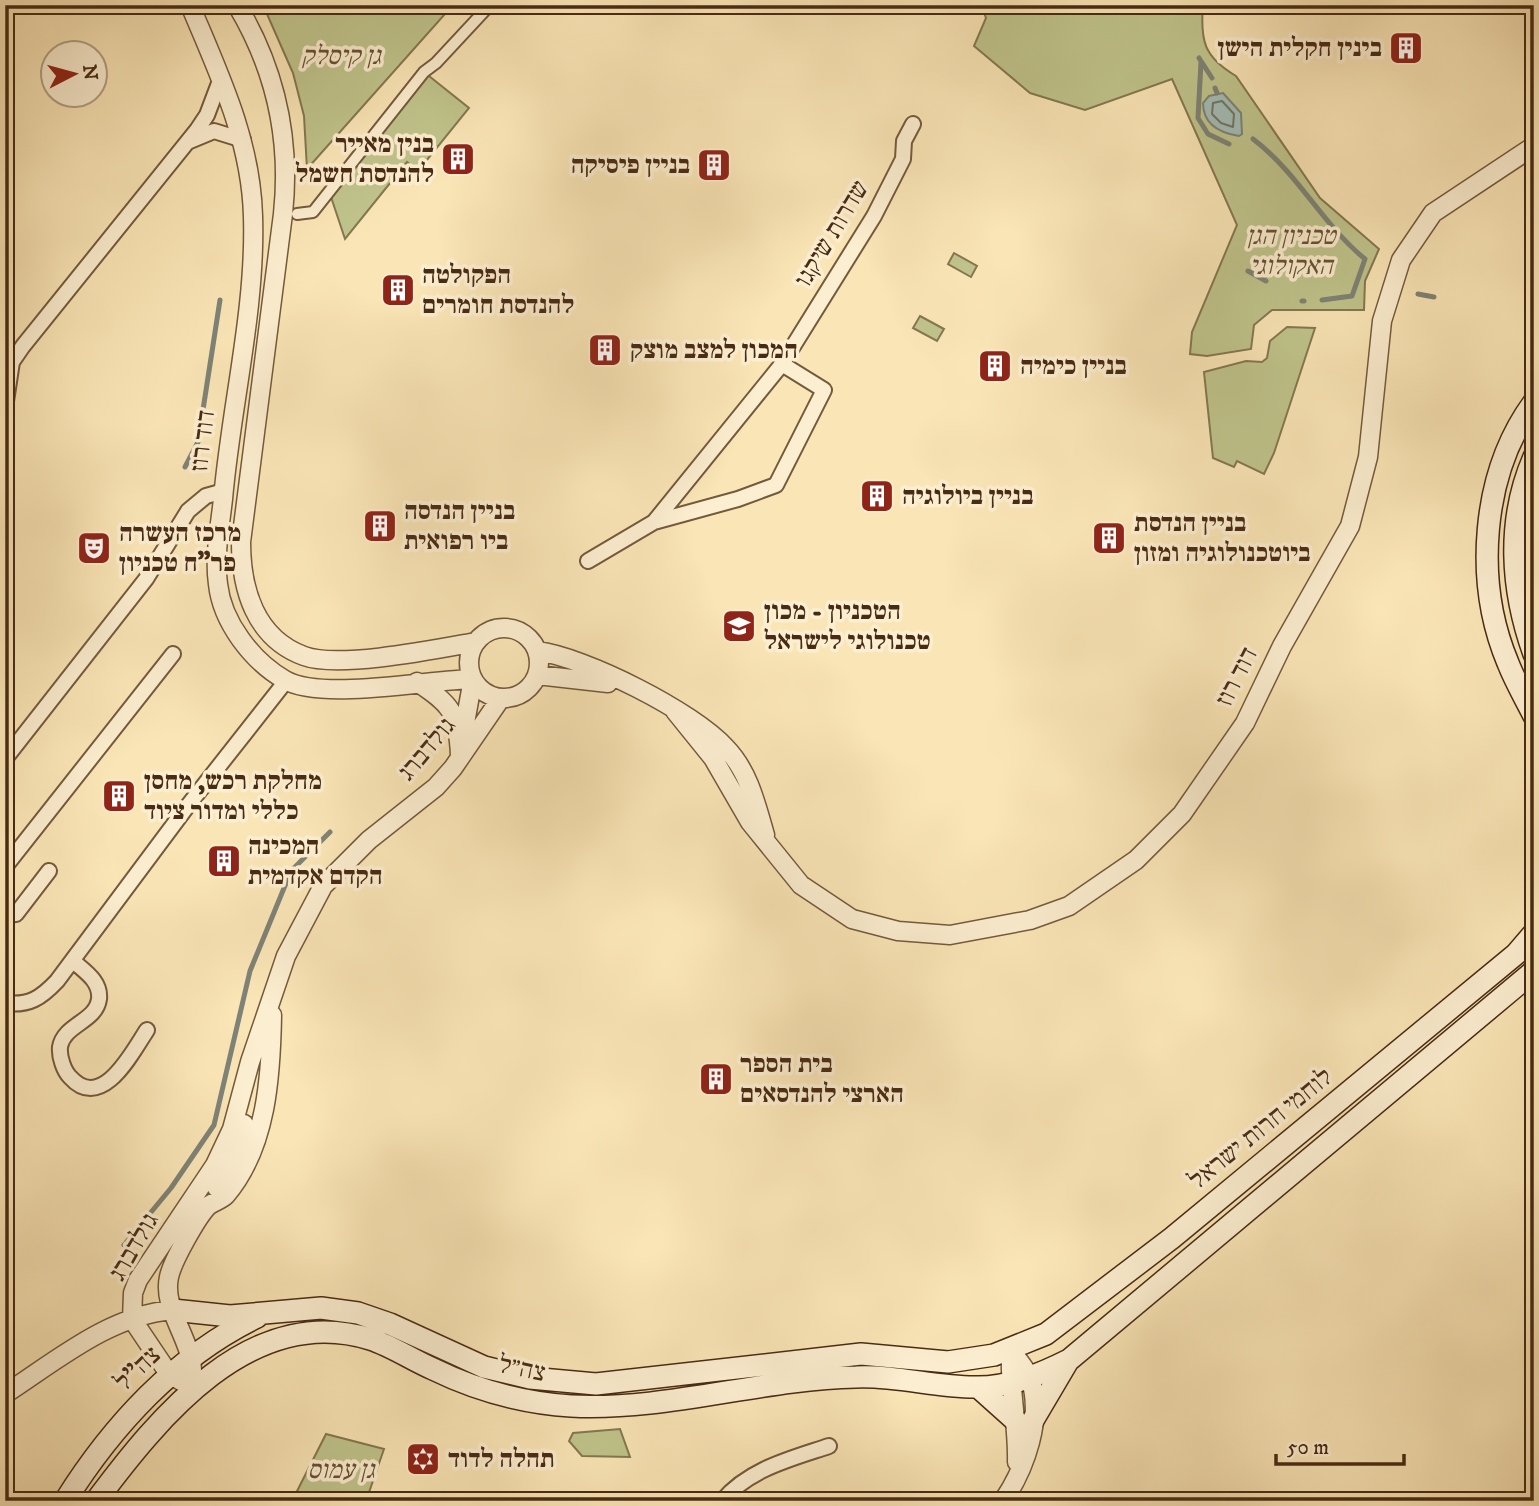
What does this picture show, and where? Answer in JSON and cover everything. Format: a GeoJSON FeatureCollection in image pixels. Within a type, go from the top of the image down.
{"type":"FeatureCollection","features":[{"type":"Feature","properties":{"kind":"main road"},"geometry":{"type":"LineString","coordinates":[[1534,402],[1517,430],[1501,467],[1488,533],[1489,579],[1495,621],[1507,662],[1534,716]]}},
{"type":"Feature","properties":{"kind":"main road"},"geometry":{"type":"LineString","coordinates":[[1534,457],[1517,507],[1514,541],[1518,595],[1534,654]]}},
{"type":"Feature","properties":{"kind":"main road","name":"לוחמי חרות ישראל"},"geometry":{"type":"LineString","coordinates":[[1012,1350],[1046,1334],[1172,1238],[1516,954],[1534,933]]}},
{"type":"Feature","properties":{"kind":"main road","name":"לוחמי חרות ישראל"},"geometry":{"type":"LineString","coordinates":[[1020,1380],[1069,1360],[1534,971]]}},
{"type":"Feature","properties":{"kind":"main road","name":"צה״ל"},"geometry":{"type":"LineString","coordinates":[[279,1311],[321,1308],[358,1313],[390,1324],[484,1367],[530,1378],[596,1384],[861,1354],[948,1362],[972,1360],[1012,1350]]}},
{"type":"Feature","properties":{"kind":"main road"},"geometry":{"type":"LineString","coordinates":[[173,1310],[230,1316],[279,1311]]}},
{"type":"Feature","properties":{"kind":"main road","name":"צה\"ל"},"geometry":{"type":"LineString","coordinates":[[65,1501],[114,1432],[169,1374],[248,1322],[279,1311]]}},
{"type":"Feature","properties":{"kind":"main road","name":"צה״ל"},"geometry":{"type":"LineString","coordinates":[[96,1501],[132,1452],[193,1388],[223,1367],[269,1343],[304,1335],[340,1333],[371,1339],[482,1390],[533,1402],[572,1406],[644,1403],[853,1377],[978,1387],[1020,1380]]}},
{"type":"Feature","properties":{"kind":"main road"},"geometry":{"type":"LineString","coordinates":[[978,1387],[1024,1422],[1069,1360]]}},
{"type":"Feature","properties":{"kind":"street","name":"דוד רוז"},"geometry":{"type":"LineString","coordinates":[[190,5],[243,140],[252,197],[251,270],[223,491],[217,566],[222,603],[233,628],[249,649],[286,681],[303,687],[338,689],[417,681],[473,679]]}},
{"type":"Feature","properties":{"kind":"street","name":"דוד רוז"},"geometry":{"type":"LineString","coordinates":[[237,5],[262,54],[277,96],[284,130],[286,163],[282,228],[241,542],[241,576],[249,604],[265,628],[282,644],[305,657],[327,660],[371,657],[476,642]]}},
{"type":"Feature","properties":{"kind":"street"},"geometry":{"type":"LineString","coordinates":[[297,214],[313,212],[424,72],[436,63],[490,5]]}},
{"type":"Feature","properties":{"kind":"street"},"geometry":{"type":"LineString","coordinates":[[5,408],[12,362],[207,115],[220,78]]}},
{"type":"Feature","properties":{"kind":"street","name":"שדרות שיקגו"},"geometry":{"type":"LineString","coordinates":[[654,522],[782,364],[874,216],[903,159],[904,141],[913,124]]}},
{"type":"Feature","properties":{"kind":"street"},"geometry":{"type":"LineString","coordinates":[[180,148],[200,135],[214,131],[243,140]]}},
{"type":"Feature","properties":{"kind":"street","name":"דוד רוז"},"geometry":{"type":"LineString","coordinates":[[537,651],[556,654],[675,711],[713,758],[750,822],[801,885],[839,912],[880,928],[950,934],[1030,920],[1069,906],[1136,860],[1182,814],[1245,723],[1282,646],[1350,526],[1368,457],[1382,321],[1401,260],[1433,213],[1534,146]]}},
{"type":"Feature","properties":{"kind":"street"},"geometry":{"type":"LineString","coordinates":[[588,561],[654,522],[738,499],[776,485],[824,390],[782,364]]}},
{"type":"Feature","properties":{"kind":"street"},"geometry":{"type":"LineString","coordinates":[[5,759],[146,579],[188,511],[206,496],[223,491]]}},
{"type":"Feature","properties":{"kind":"street"},"geometry":{"type":"LineString","coordinates":[[460,755],[473,679],[469,662],[476,642],[492,630],[512,629],[529,638],[537,651],[537,676],[523,692],[501,698],[491,696],[473,679]]}},
{"type":"Feature","properties":{"kind":"street"},"geometry":{"type":"LineString","coordinates":[[5,867],[173,654]]}},
{"type":"Feature","properties":{"kind":"street","name":"דוד רוז"},"geometry":{"type":"LineString","coordinates":[[537,676],[585,678],[628,687]]}},
{"type":"Feature","properties":{"kind":"street"},"geometry":{"type":"LineString","coordinates":[[5,1003],[27,1004],[44,996],[286,681]]}},
{"type":"Feature","properties":{"kind":"street"},"geometry":{"type":"LineString","coordinates":[[417,681],[451,708],[459,727],[460,755]]}},
{"type":"Feature","properties":{"kind":"street","name":"גולדברג"},"geometry":{"type":"LineString","coordinates":[[193,1388],[169,1374],[132,1319],[133,1293],[138,1280],[215,1165],[232,1129],[250,1062],[272,998],[299,926],[323,886],[369,840],[436,787],[501,698]]}},
{"type":"Feature","properties":{"kind":"street"},"geometry":{"type":"LineString","coordinates":[[5,915],[16,914],[49,871]]}},
{"type":"Feature","properties":{"kind":"street"},"geometry":{"type":"LineString","coordinates":[[72,961],[97,985],[99,999],[95,1011],[64,1034],[60,1050],[66,1073],[75,1083],[88,1088],[100,1086],[115,1078],[147,1030]]}},
{"type":"Feature","properties":{"kind":"street","name":"גולדברג"},"geometry":{"type":"LineString","coordinates":[[193,1388],[192,1358],[173,1310],[168,1280],[172,1268],[207,1207],[225,1196],[251,1152],[271,1072],[272,998]]}},
{"type":"Feature","properties":{"kind":"street"},"geometry":{"type":"LineString","coordinates":[[5,1394],[113,1326],[173,1310]]}},
{"type":"Feature","properties":{"kind":"street"},"geometry":{"type":"LineString","coordinates":[[1003,1501],[1016,1476],[1024,1422],[1020,1380],[1012,1350]]}},
{"type":"Feature","properties":{"kind":"street"},"geometry":{"type":"LineString","coordinates":[[722,1501],[737,1483],[774,1464],[829,1446]]}},
{"type":"Feature","properties":{"kind":"green space","name":"גן קיסלק"},"geometry":{"type":"Polygon","coordinates":[[[263,5],[453,5],[307,169],[304,116],[293,73],[263,5]]]}},
{"type":"Feature","properties":{"kind":"green space","name":"טכניון הגן האקולוגי"},"geometry":{"type":"Polygon","coordinates":[[[981,5],[1203,5],[1202,29],[1206,47],[1211,55],[1236,76],[1320,198],[1379,249],[1365,281],[1364,310],[1272,310],[1254,325],[1251,349],[1207,356],[1190,354],[1192,332],[1237,225],[1172,79],[1085,110],[1030,93],[974,46],[986,18],[981,5]]]}},
{"type":"Feature","properties":{"kind":"green space"},"geometry":{"type":"Polygon","coordinates":[[[424,72],[469,108],[418,171],[407,162],[345,239],[329,191],[424,72]]]}},
{"type":"Feature","properties":{"kind":"green space"},"geometry":{"type":"Polygon","coordinates":[[[954,253],[977,266],[971,277],[948,264],[954,253]]]}},
{"type":"Feature","properties":{"kind":"green space"},"geometry":{"type":"Polygon","coordinates":[[[920,316],[944,329],[937,341],[913,328],[920,316]]]}},
{"type":"Feature","properties":{"kind":"green space"},"geometry":{"type":"Polygon","coordinates":[[[1287,327],[1315,328],[1274,453],[1264,474],[1237,461],[1234,467],[1213,458],[1204,372],[1246,361],[1262,362],[1267,358],[1270,341],[1287,327]]]}},
{"type":"Feature","properties":{"kind":"green space"},"geometry":{"type":"Polygon","coordinates":[[[620,1429],[630,1457],[582,1456],[569,1441],[573,1433],[620,1429]]]}},
{"type":"Feature","properties":{"kind":"green space","name":"גן עמוס"},"geometry":{"type":"Polygon","coordinates":[[[326,1434],[384,1449],[366,1501],[292,1501],[326,1434]]]}},
{"type":"Feature","properties":{"kind":"water"},"geometry":{"type":"Polygon","coordinates":[[[1223,93],[1241,113],[1242,134],[1239,136],[1219,130],[1206,117],[1203,103],[1209,96],[1223,93]]]}},
{"type":"Feature","properties":{"kind":"waterway"},"geometry":{"type":"LineString","coordinates":[[1199,58],[1212,78]]}},
{"type":"Feature","properties":{"kind":"waterway"},"geometry":{"type":"LineString","coordinates":[[1201,62],[1198,118],[1208,134],[1229,144]]}},
{"type":"Feature","properties":{"kind":"waterway"},"geometry":{"type":"LineString","coordinates":[[1215,88],[1217,93]]}},
{"type":"Feature","properties":{"kind":"waterway"},"geometry":{"type":"LineString","coordinates":[[1253,139],[1269,152],[1336,230],[1365,259],[1352,296],[1322,300]]}},
{"type":"Feature","properties":{"kind":"waterway"},"geometry":{"type":"LineString","coordinates":[[1248,271],[1266,281]]}},
{"type":"Feature","properties":{"kind":"waterway"},"geometry":{"type":"LineString","coordinates":[[1418,294],[1434,297]]}},
{"type":"Feature","properties":{"kind":"waterway"},"geometry":{"type":"LineString","coordinates":[[185,467],[198,442],[220,300]]}},
{"type":"Feature","properties":{"kind":"waterway"},"geometry":{"type":"LineString","coordinates":[[124,1245],[171,1188],[214,1125],[250,971],[291,871],[330,832]]}},
{"type":"Feature","properties":{"kind":"place","name":"בינין חקלית הישן"},"geometry":{"type":"Point","coordinates":[1406,48]}},
{"type":"Feature","properties":{"kind":"place","name":"בנין מאייר להנדסת חשמל"},"geometry":{"type":"Point","coordinates":[458,159]}},
{"type":"Feature","properties":{"kind":"place","name":"בניין פיסיקה"},"geometry":{"type":"Point","coordinates":[714,165]}},
{"type":"Feature","properties":{"kind":"place","name":"הפקולטה להנדסת חומרים"},"geometry":{"type":"Point","coordinates":[398,290]}},
{"type":"Feature","properties":{"kind":"place","name":"המכון למצב מוצק"},"geometry":{"type":"Point","coordinates":[605,350]}},
{"type":"Feature","properties":{"kind":"place","name":"בניין כימיה"},"geometry":{"type":"Point","coordinates":[995,366]}},
{"type":"Feature","properties":{"kind":"place","name":"בניין ביולוגיה"},"geometry":{"type":"Point","coordinates":[877,496]}},
{"type":"Feature","properties":{"kind":"place","name":"בניין הנדסה ביו רפואית"},"geometry":{"type":"Point","coordinates":[380,526]}},
{"type":"Feature","properties":{"kind":"place","name":"בניין הנדסת ביוטכנולוגיה ומזון"},"geometry":{"type":"Point","coordinates":[1109,538]}},
{"type":"Feature","properties":{"kind":"place","name":"מרכז העשרה פר\"ח טכניון"},"geometry":{"type":"Point","coordinates":[94,548]}},
{"type":"Feature","properties":{"kind":"place","name":"הטכניון - מכון טכנולוגי לישראל"},"geometry":{"type":"Point","coordinates":[739,626]}},
{"type":"Feature","properties":{"kind":"place","name":"מחלקת רכש, מחסן כללי ומדור ציוד"},"geometry":{"type":"Point","coordinates":[119,796]}},
{"type":"Feature","properties":{"kind":"place","name":"המכינה הקדם אקדמית"},"geometry":{"type":"Point","coordinates":[224,861]}},
{"type":"Feature","properties":{"kind":"place","name":"בית הספר הארצי להנדסאים"},"geometry":{"type":"Point","coordinates":[716,1079]}},
{"type":"Feature","properties":{"kind":"place","name":"תהלה לדוד"},"geometry":{"type":"Point","coordinates":[423,1459]}}]}
